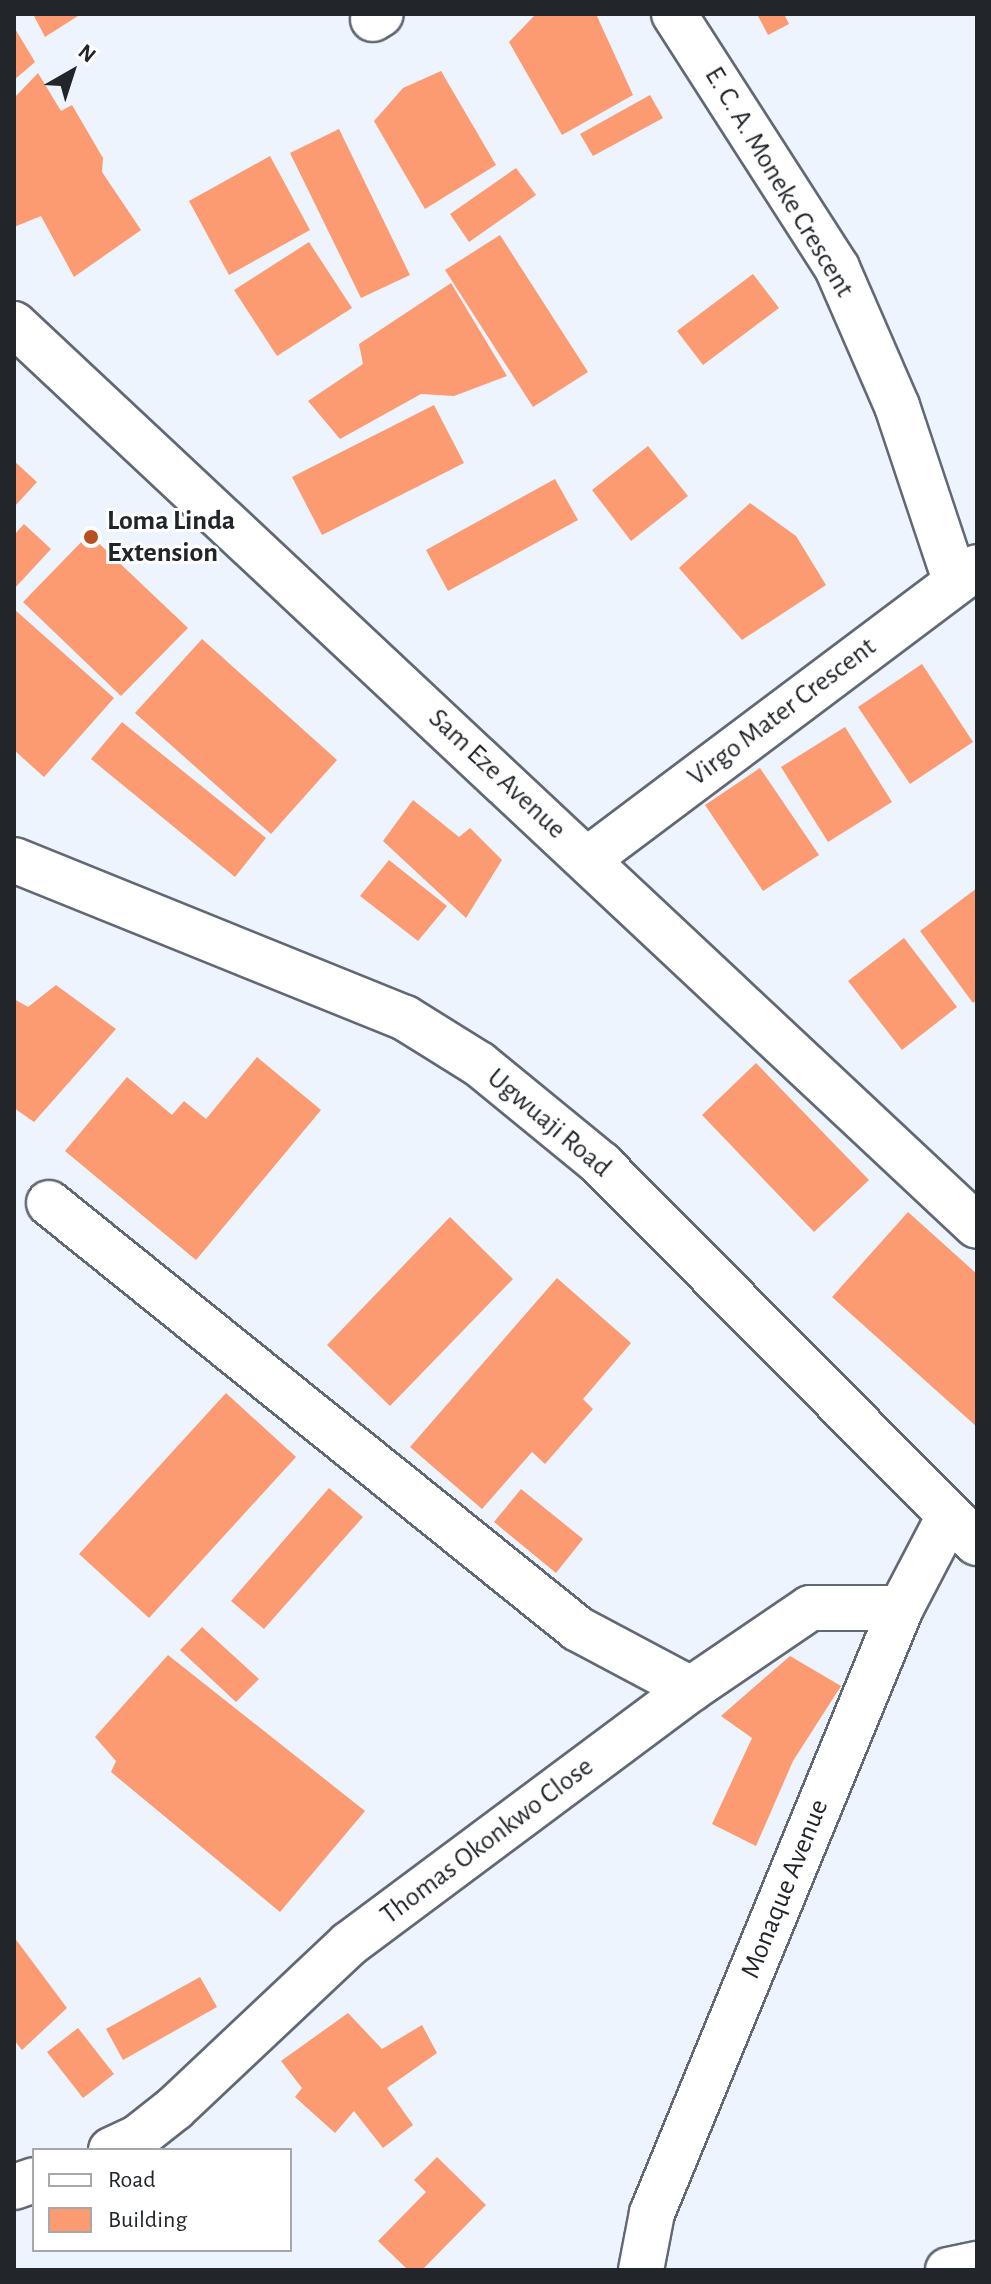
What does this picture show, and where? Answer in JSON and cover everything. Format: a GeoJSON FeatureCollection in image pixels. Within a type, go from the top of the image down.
{"type":"FeatureCollection","features":[{"type":"Feature","properties":{"kind":"street","name":"E. C. A. Moneke Crescent"},"geometry":{"type":"LineString","coordinates":[[674,14],[837,268],[966,574]]}},
{"type":"Feature","properties":{"kind":"street","name":"Sam Eze Avenue"},"geometry":{"type":"LineString","coordinates":[[14,324],[977,1226]]}},
{"type":"Feature","properties":{"kind":"street","name":"Virgo Mater Crescent"},"geometry":{"type":"LineString","coordinates":[[588,859],[966,574]]}},
{"type":"Feature","properties":{"kind":"street","name":"Ugwuaji Road"},"geometry":{"type":"LineString","coordinates":[[14,860],[405,1018],[479,1064],[601,1164],[963,1529]]}},
{"type":"Feature","properties":{"kind":"street"},"geometry":{"type":"LineString","coordinates":[[49,1203],[578,1629],[691,1689]]}},
{"type":"Feature","properties":{"kind":"street","name":"Monaque Avenue"},"geometry":{"type":"LineString","coordinates":[[641,2270],[652,2213],[901,1608],[963,1529]]}},
{"type":"Feature","properties":{"kind":"street","name":"Thomas Okonkwo Close"},"geometry":{"type":"LineString","coordinates":[[115,2148],[137,2138],[175,2108],[349,1944],[691,1689],[810,1608],[901,1608]]}},
{"type":"Feature","properties":{"kind":"street"},"geometry":{"type":"LineString","coordinates":[[948,2270],[977,2264]]}},
{"type":"Feature","properties":{"kind":"building"},"geometry":{"type":"Polygon","coordinates":[[[33,14],[81,14],[45,37],[33,14]]]}},
{"type":"Feature","properties":{"kind":"building"},"geometry":{"type":"Polygon","coordinates":[[[536,14],[596,14],[633,95],[562,135],[509,42],[536,14]]]}},
{"type":"Feature","properties":{"kind":"building"},"geometry":{"type":"Polygon","coordinates":[[[757,14],[784,14],[789,24],[768,35],[757,14]]]}},
{"type":"Feature","properties":{"kind":"building"},"geometry":{"type":"Polygon","coordinates":[[[14,27],[35,62],[14,80],[14,27]]]}},
{"type":"Feature","properties":{"kind":"building"},"geometry":{"type":"Polygon","coordinates":[[[441,71],[496,165],[425,209],[374,121],[403,88],[441,71]]]}},
{"type":"Feature","properties":{"kind":"building"},"geometry":{"type":"Polygon","coordinates":[[[38,73],[61,111],[72,105],[103,158],[102,172],[141,230],[74,277],[41,216],[14,227],[14,98],[38,73]]]}},
{"type":"Feature","properties":{"kind":"building"},"geometry":{"type":"Polygon","coordinates":[[[650,95],[663,118],[593,156],[580,134],[650,95]]]}},
{"type":"Feature","properties":{"kind":"building"},"geometry":{"type":"Polygon","coordinates":[[[339,129],[410,275],[361,298],[290,153],[339,129]]]}},
{"type":"Feature","properties":{"kind":"building"},"geometry":{"type":"Polygon","coordinates":[[[270,156],[310,230],[229,275],[189,201],[270,156]]]}},
{"type":"Feature","properties":{"kind":"building"},"geometry":{"type":"Polygon","coordinates":[[[516,168],[536,195],[469,242],[450,214],[516,168]]]}},
{"type":"Feature","properties":{"kind":"building"},"geometry":{"type":"Polygon","coordinates":[[[500,235],[588,372],[533,407],[445,270],[500,235]]]}},
{"type":"Feature","properties":{"kind":"building"},"geometry":{"type":"Polygon","coordinates":[[[309,242],[352,308],[277,356],[234,290],[309,242]]]}},
{"type":"Feature","properties":{"kind":"building"},"geometry":{"type":"Polygon","coordinates":[[[753,274],[779,308],[703,365],[677,331],[753,274]]]}},
{"type":"Feature","properties":{"kind":"building"},"geometry":{"type":"Polygon","coordinates":[[[451,283],[507,376],[454,396],[421,394],[340,439],[308,401],[363,364],[359,344],[451,283]]]}},
{"type":"Feature","properties":{"kind":"building"},"geometry":{"type":"Polygon","coordinates":[[[434,405],[464,463],[322,535],[292,477],[434,405]]]}},
{"type":"Feature","properties":{"kind":"building"},"geometry":{"type":"Polygon","coordinates":[[[648,446],[688,496],[631,541],[592,490],[648,446]]]}},
{"type":"Feature","properties":{"kind":"building"},"geometry":{"type":"Polygon","coordinates":[[[14,461],[37,482],[14,507],[14,461]]]}},
{"type":"Feature","properties":{"kind":"building"},"geometry":{"type":"Polygon","coordinates":[[[555,479],[578,520],[448,591],[426,550],[555,479]]]}},
{"type":"Feature","properties":{"kind":"building"},"geometry":{"type":"Polygon","coordinates":[[[750,503],[796,536],[826,585],[742,640],[679,568],[750,503]]]}},
{"type":"Feature","properties":{"kind":"building"},"geometry":{"type":"Polygon","coordinates":[[[24,524],[51,549],[14,589],[14,535],[24,524]]]}},
{"type":"Feature","properties":{"kind":"building"},"geometry":{"type":"Polygon","coordinates":[[[89,534],[188,628],[121,696],[23,602],[89,534]]]}},
{"type":"Feature","properties":{"kind":"building"},"geometry":{"type":"Polygon","coordinates":[[[14,609],[114,698],[44,777],[14,750],[14,609]]]}},
{"type":"Feature","properties":{"kind":"building"},"geometry":{"type":"Polygon","coordinates":[[[202,639],[337,760],[271,834],[135,713],[202,639]]]}},
{"type":"Feature","properties":{"kind":"building"},"geometry":{"type":"Polygon","coordinates":[[[922,664],[973,742],[910,784],[858,707],[922,664]]]}},
{"type":"Feature","properties":{"kind":"building"},"geometry":{"type":"Polygon","coordinates":[[[122,722],[266,838],[235,877],[91,759],[122,722]]]}},
{"type":"Feature","properties":{"kind":"building"},"geometry":{"type":"Polygon","coordinates":[[[845,727],[892,802],[828,842],[781,767],[845,727]]]}},
{"type":"Feature","properties":{"kind":"building"},"geometry":{"type":"Polygon","coordinates":[[[760,768],[819,855],[763,891],[705,805],[760,768]]]}},
{"type":"Feature","properties":{"kind":"building"},"geometry":{"type":"Polygon","coordinates":[[[413,800],[459,837],[470,828],[502,860],[466,918],[383,841],[413,800]]]}},
{"type":"Feature","properties":{"kind":"building"},"geometry":{"type":"Polygon","coordinates":[[[389,860],[447,906],[418,941],[360,896],[389,860]]]}},
{"type":"Feature","properties":{"kind":"building"},"geometry":{"type":"Polygon","coordinates":[[[977,888],[977,1000],[973,1003],[920,931],[977,888]]]}},
{"type":"Feature","properties":{"kind":"building"},"geometry":{"type":"Polygon","coordinates":[[[904,938],[957,1007],[902,1050],[848,981],[904,938]]]}},
{"type":"Feature","properties":{"kind":"building"},"geometry":{"type":"Polygon","coordinates":[[[56,985],[116,1029],[34,1122],[14,1108],[14,999],[28,1007],[56,985]]]}},
{"type":"Feature","properties":{"kind":"building"},"geometry":{"type":"Polygon","coordinates":[[[257,1057],[321,1110],[196,1260],[65,1151],[127,1077],[172,1115],[184,1101],[206,1119],[257,1057]]]}},
{"type":"Feature","properties":{"kind":"building"},"geometry":{"type":"Polygon","coordinates":[[[756,1063],[869,1180],[814,1232],[702,1115],[756,1063]]]}},
{"type":"Feature","properties":{"kind":"building"},"geometry":{"type":"Polygon","coordinates":[[[908,1212],[977,1274],[977,1427],[832,1297],[908,1212]]]}},
{"type":"Feature","properties":{"kind":"building"},"geometry":{"type":"Polygon","coordinates":[[[450,1217],[513,1279],[390,1406],[327,1345],[450,1217]]]}},
{"type":"Feature","properties":{"kind":"building"},"geometry":{"type":"Polygon","coordinates":[[[557,1278],[631,1343],[583,1399],[593,1409],[545,1464],[532,1452],[482,1509],[410,1447],[557,1278]]]}},
{"type":"Feature","properties":{"kind":"building"},"geometry":{"type":"Polygon","coordinates":[[[226,1393],[296,1457],[149,1618],[79,1554],[226,1393]]]}},
{"type":"Feature","properties":{"kind":"building"},"geometry":{"type":"Polygon","coordinates":[[[329,1488],[363,1517],[264,1629],[231,1601],[329,1488]]]}},
{"type":"Feature","properties":{"kind":"building"},"geometry":{"type":"Polygon","coordinates":[[[521,1489],[583,1539],[556,1573],[494,1522],[521,1489]]]}},
{"type":"Feature","properties":{"kind":"building"},"geometry":{"type":"Polygon","coordinates":[[[202,1627],[259,1679],[236,1702],[180,1650],[202,1627]]]}},
{"type":"Feature","properties":{"kind":"building"},"geometry":{"type":"Polygon","coordinates":[[[168,1655],[365,1811],[280,1912],[111,1772],[116,1761],[95,1737],[168,1655]]]}},
{"type":"Feature","properties":{"kind":"building"},"geometry":{"type":"Polygon","coordinates":[[[790,1656],[841,1686],[793,1761],[756,1846],[712,1824],[752,1738],[721,1716],[790,1656]]]}},
{"type":"Feature","properties":{"kind":"building"},"geometry":{"type":"Polygon","coordinates":[[[14,1937],[67,2008],[22,2050],[14,2040],[14,1937]]]}},
{"type":"Feature","properties":{"kind":"building"},"geometry":{"type":"Polygon","coordinates":[[[200,1977],[217,2007],[123,2060],[106,2029],[200,1977]]]}},
{"type":"Feature","properties":{"kind":"building"},"geometry":{"type":"Polygon","coordinates":[[[348,2013],[382,2049],[422,2025],[437,2053],[387,2088],[413,2125],[383,2148],[354,2111],[335,2133],[295,2097],[302,2088],[281,2061],[348,2013]]]}},
{"type":"Feature","properties":{"kind":"building"},"geometry":{"type":"Polygon","coordinates":[[[78,2028],[114,2074],[83,2098],[47,2052],[78,2028]]]}},
{"type":"Feature","properties":{"kind":"building"},"geometry":{"type":"Polygon","coordinates":[[[437,2157],[486,2205],[422,2270],[408,2270],[378,2241],[426,2192],[414,2180],[437,2157]]]}},
{"type":"Feature","properties":{"kind":"place","name":"Loma Linda Extension"},"geometry":{"type":"Point","coordinates":[91,537]}}]}
